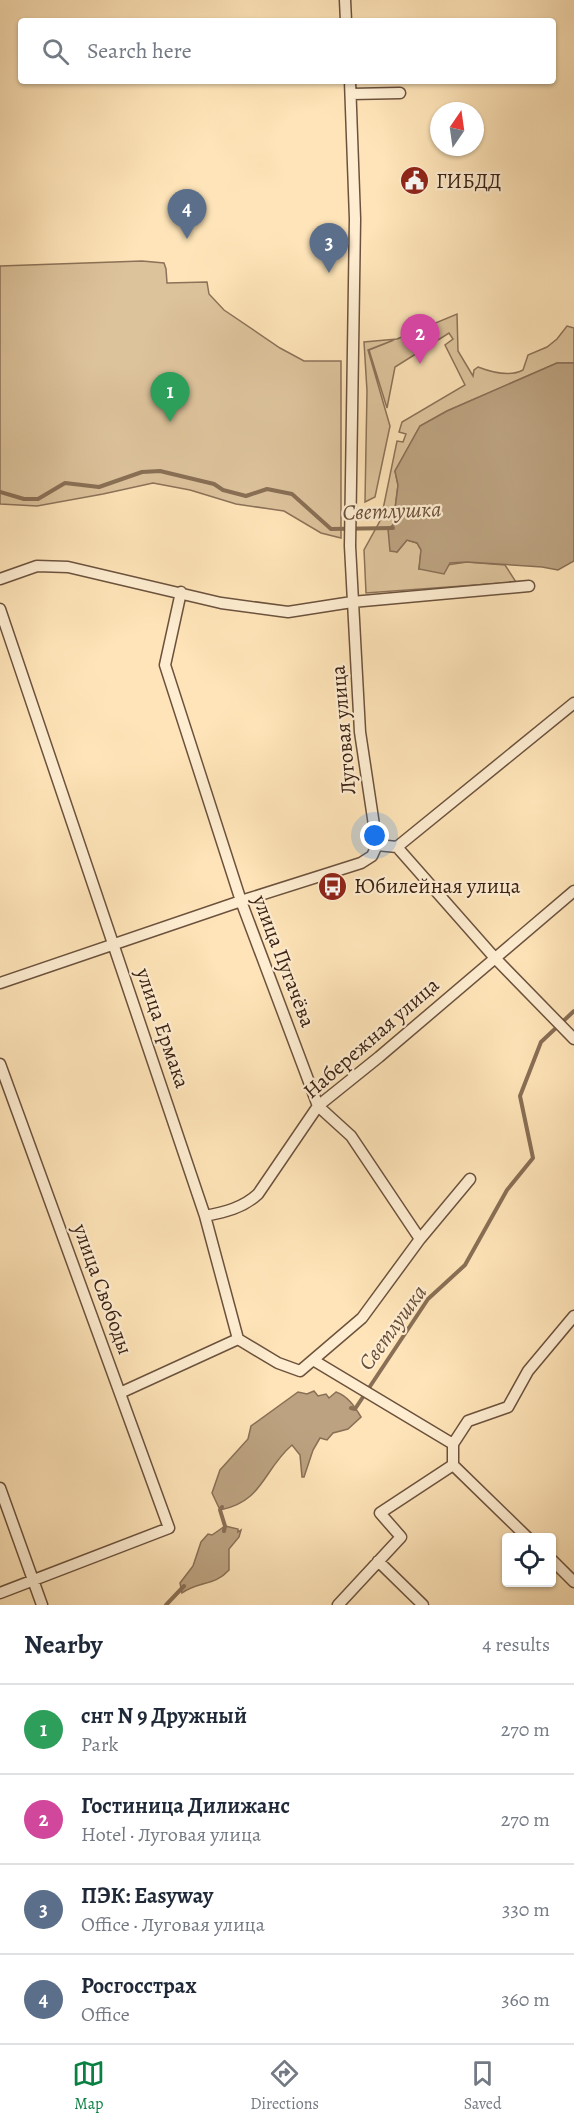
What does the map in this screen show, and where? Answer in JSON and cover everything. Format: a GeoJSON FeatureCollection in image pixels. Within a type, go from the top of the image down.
{"type":"FeatureCollection","features":[{"type":"Feature","properties":{"kind":"street"},"geometry":{"type":"LineString","coordinates":[[345,0],[346,18]]}},
{"type":"Feature","properties":{"kind":"street"},"geometry":{"type":"LineString","coordinates":[[350,84],[351,94],[400,93]]}},
{"type":"Feature","properties":{"kind":"street","name":"Луговая улица"},"geometry":{"type":"LineString","coordinates":[[351,94],[355,219],[350,546],[360,732],[377,845]]}},
{"type":"Feature","properties":{"kind":"street"},"geometry":{"type":"LineString","coordinates":[[0,579],[37,566],[68,567],[221,603],[288,612],[352,602],[529,586]]}},
{"type":"Feature","properties":{"kind":"street","name":"улица Пугачёва"},"geometry":{"type":"LineString","coordinates":[[181,592],[165,665],[241,902],[318,1106],[351,1136],[420,1239]]}},
{"type":"Feature","properties":{"kind":"street","name":"улица Ермака"},"geometry":{"type":"LineString","coordinates":[[0,609],[205,1216],[238,1340]]}},
{"type":"Feature","properties":{"kind":"street"},"geometry":{"type":"LineString","coordinates":[[397,848],[574,703]]}},
{"type":"Feature","properties":{"kind":"street"},"geometry":{"type":"LineString","coordinates":[[0,983],[361,863],[372,856],[377,845],[397,848],[495,957],[574,1039]]}},
{"type":"Feature","properties":{"kind":"street","name":"Набережная улица"},"geometry":{"type":"LineString","coordinates":[[205,1216],[230,1211],[249,1203],[258,1194],[318,1106],[574,891]]}},
{"type":"Feature","properties":{"kind":"street","name":"улица Свободы"},"geometry":{"type":"LineString","coordinates":[[0,1064],[168,1528],[32,1582]]}},
{"type":"Feature","properties":{"kind":"street"},"geometry":{"type":"LineString","coordinates":[[120,1393],[238,1340],[278,1363],[300,1371],[362,1318],[420,1239],[470,1179]]}},
{"type":"Feature","properties":{"kind":"street"},"geometry":{"type":"LineString","coordinates":[[523,1533],[453,1465],[453,1444],[468,1421],[508,1407],[528,1371],[574,1316]]}},
{"type":"Feature","properties":{"kind":"street"},"geometry":{"type":"LineString","coordinates":[[313,1360],[453,1444]]}},
{"type":"Feature","properties":{"kind":"street"},"geometry":{"type":"LineString","coordinates":[[338,1605],[401,1537],[380,1513],[453,1465]]}},
{"type":"Feature","properties":{"kind":"street"},"geometry":{"type":"LineString","coordinates":[[0,1488],[42,1605]]}},
{"type":"Feature","properties":{"kind":"street"},"geometry":{"type":"LineString","coordinates":[[378,1561],[423,1605]]}},
{"type":"Feature","properties":{"kind":"street"},"geometry":{"type":"LineString","coordinates":[[556,1564],[574,1582]]}},
{"type":"Feature","properties":{"kind":"street"},"geometry":{"type":"LineString","coordinates":[[0,1593],[32,1582]]}},
{"type":"Feature","properties":{"kind":"shaded area"},"geometry":{"type":"Polygon","coordinates":[[[142,261],[164,263],[167,283],[207,282],[209,294],[224,310],[280,348],[304,361],[341,361],[341,538],[321,533],[284,511],[236,504],[190,490],[153,483],[37,506],[0,504],[0,266],[142,261]]]}},
{"type":"Feature","properties":{"kind":"shaded area"},"geometry":{"type":"Polygon","coordinates":[[[457,314],[458,351],[473,376],[474,370],[478,367],[506,373],[523,370],[528,355],[547,347],[567,326],[574,328],[574,363],[557,363],[447,411],[420,426],[395,471],[398,485],[393,525],[388,529],[397,552],[407,540],[417,543],[421,550],[419,569],[467,562],[505,565],[516,582],[366,593],[364,550],[381,519],[397,441],[403,442],[406,434],[399,432],[402,422],[465,385],[445,345],[453,339],[449,333],[395,367],[387,408],[369,350],[394,340],[368,350],[390,426],[375,497],[365,502],[367,391],[364,342],[397,339],[457,314]]]}},
{"type":"Feature","properties":{"kind":"shaded area"},"geometry":{"type":"Polygon","coordinates":[[[557,363],[574,363],[574,561],[558,570],[467,562],[450,563],[444,574],[419,569],[421,550],[417,543],[407,540],[397,552],[390,551],[388,529],[393,525],[398,485],[395,471],[420,426],[447,411],[557,363]]]}},
{"type":"Feature","properties":{"kind":"shaded area"},"geometry":{"type":"Polygon","coordinates":[[[314,1391],[318,1396],[326,1394],[329,1398],[336,1392],[344,1396],[361,1417],[348,1429],[333,1433],[327,1440],[320,1438],[313,1450],[304,1477],[302,1477],[300,1455],[292,1445],[254,1493],[234,1506],[220,1510],[212,1493],[220,1470],[248,1439],[251,1426],[298,1392],[307,1394],[314,1391]]]}},
{"type":"Feature","properties":{"kind":"shaded area"},"geometry":{"type":"Polygon","coordinates":[[[225,1526],[238,1529],[238,1532],[241,1530],[239,1537],[229,1549],[229,1570],[218,1579],[182,1593],[180,1583],[193,1566],[201,1542],[208,1534],[212,1535],[225,1526]]]}},
{"type":"Feature","properties":{"kind":"waterway","name":"Светлушка"},"geometry":{"type":"LineString","coordinates":[[0,492],[24,499],[38,499],[65,483],[99,487],[142,472],[160,471],[214,484],[223,490],[246,496],[267,489],[292,494],[331,529],[393,528]]}},
{"type":"Feature","properties":{"kind":"waterway","name":"Светлушка"},"geometry":{"type":"LineString","coordinates":[[351,1408],[355,1409],[428,1299],[465,1265],[507,1190],[533,1158],[520,1096],[541,1042],[574,1011]]}},
{"type":"Feature","properties":{"kind":"waterway","name":"Светлушка"},"geometry":{"type":"LineString","coordinates":[[222,1507],[220,1510],[225,1526],[224,1531]]}},
{"type":"Feature","properties":{"kind":"waterway","name":"Светлушка"},"geometry":{"type":"LineString","coordinates":[[166,1605],[184,1586]]}},
{"type":"Feature","properties":{"kind":"place","name":"ГИБДД"},"geometry":{"type":"Point","coordinates":[415,181]}},
{"type":"Feature","properties":{"kind":"place","name":"Росгосстрах"},"geometry":{"type":"Point","coordinates":[187,239]}},
{"type":"Feature","properties":{"kind":"place","name":"ПЭК: Easyway"},"geometry":{"type":"Point","coordinates":[329,273]}},
{"type":"Feature","properties":{"kind":"place","name":"Гостиница Дилижанс"},"geometry":{"type":"Point","coordinates":[420,364]}},
{"type":"Feature","properties":{"kind":"place","name":"снт N 9 Дружный"},"geometry":{"type":"Point","coordinates":[170,422]}},
{"type":"Feature","properties":{"kind":"place","name":"Юбилейная улица"},"geometry":{"type":"Point","coordinates":[333,886]}}]}
